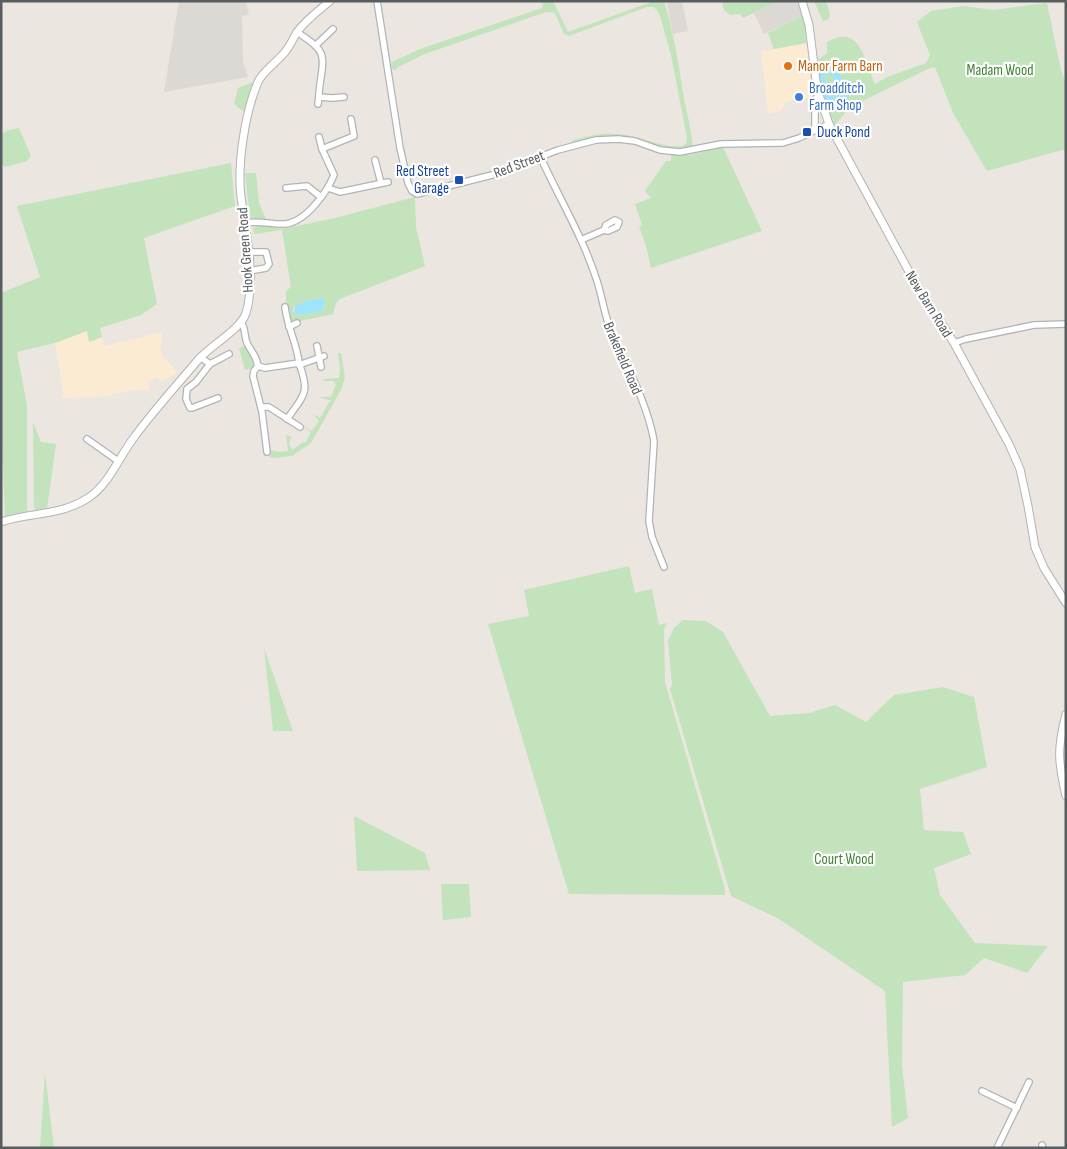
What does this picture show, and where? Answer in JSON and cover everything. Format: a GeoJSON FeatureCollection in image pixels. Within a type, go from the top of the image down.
{"type":"FeatureCollection","features":[{"type":"Feature","properties":{"kind":"street","name":"Hook Green Road"},"geometry":{"type":"LineString","coordinates":[[241,322],[247,309],[249,270],[246,223],[241,189],[242,155],[248,112],[258,80],[286,51],[297,32],[309,18],[330,1]]}},
{"type":"Feature","properties":{"kind":"street","name":"Red Street"},"geometry":{"type":"LineString","coordinates":[[377,1],[400,148],[408,183],[413,192],[417,194],[478,179],[513,168],[561,148],[596,140],[618,139],[635,141],[660,150],[680,152],[721,144],[783,143],[829,124]]}},
{"type":"Feature","properties":{"kind":"street","name":"New Barn Road"},"geometry":{"type":"LineString","coordinates":[[802,1],[809,25],[818,96],[829,124],[910,274],[954,343],[1010,444],[1020,469],[1035,547],[1044,568],[1066,603]]}},
{"type":"Feature","properties":{"kind":"street"},"geometry":{"type":"LineString","coordinates":[[316,45],[333,29]]}},
{"type":"Feature","properties":{"kind":"street"},"geometry":{"type":"LineString","coordinates":[[297,32],[316,45],[321,54],[323,63],[318,104]]}},
{"type":"Feature","properties":{"kind":"street"},"geometry":{"type":"LineString","coordinates":[[319,97],[339,95]]}},
{"type":"Feature","properties":{"kind":"street"},"geometry":{"type":"LineString","coordinates":[[815,130],[815,99],[818,96]]}},
{"type":"Feature","properties":{"kind":"street"},"geometry":{"type":"LineString","coordinates":[[322,149],[354,136],[351,119]]}},
{"type":"Feature","properties":{"kind":"street"},"geometry":{"type":"LineString","coordinates":[[246,223],[257,221],[286,224],[300,219],[321,197],[334,175],[319,138]]}},
{"type":"Feature","properties":{"kind":"street","name":"Brakefield Road"},"geometry":{"type":"LineString","coordinates":[[540,156],[581,240],[598,281],[610,328],[635,384],[652,432],[654,442],[649,521],[652,537],[664,567]]}},
{"type":"Feature","properties":{"kind":"street"},"geometry":{"type":"LineString","coordinates":[[328,188],[342,192],[384,182],[375,160]]}},
{"type":"Feature","properties":{"kind":"street"},"geometry":{"type":"LineString","coordinates":[[286,188],[307,186],[321,197]]}},
{"type":"Feature","properties":{"kind":"street"},"geometry":{"type":"LineString","coordinates":[[581,240],[604,230]]}},
{"type":"Feature","properties":{"kind":"street"},"geometry":{"type":"LineString","coordinates":[[248,252],[266,252],[268,263],[267,267],[249,270]]}},
{"type":"Feature","properties":{"kind":"street"},"geometry":{"type":"LineString","coordinates":[[285,307],[286,321],[296,342],[299,364],[305,381],[305,392],[287,418]]}},
{"type":"Feature","properties":{"kind":"street"},"geometry":{"type":"LineString","coordinates":[[1,522],[58,511],[82,502],[93,495],[143,425],[200,357],[241,322],[244,326],[247,342],[255,354],[258,366]]}},
{"type":"Feature","properties":{"kind":"street"},"geometry":{"type":"LineString","coordinates":[[289,327],[297,323]]}},
{"type":"Feature","properties":{"kind":"street"},"geometry":{"type":"LineString","coordinates":[[954,343],[1034,325],[1066,324]]}},
{"type":"Feature","properties":{"kind":"street"},"geometry":{"type":"LineString","coordinates":[[316,346],[321,357],[321,367]]}},
{"type":"Feature","properties":{"kind":"street"},"geometry":{"type":"LineString","coordinates":[[218,398],[192,408],[186,402],[187,390],[210,364],[229,354]]}},
{"type":"Feature","properties":{"kind":"street"},"geometry":{"type":"LineString","coordinates":[[200,357],[210,364]]}},
{"type":"Feature","properties":{"kind":"street"},"geometry":{"type":"LineString","coordinates":[[258,366],[265,368],[299,364],[321,357]]}},
{"type":"Feature","properties":{"kind":"street"},"geometry":{"type":"LineString","coordinates":[[258,366],[253,376],[267,452]]}},
{"type":"Feature","properties":{"kind":"street"},"geometry":{"type":"LineString","coordinates":[[260,407],[269,407],[300,427]]}},
{"type":"Feature","properties":{"kind":"street"},"geometry":{"type":"LineString","coordinates":[[87,439],[118,461]]}},
{"type":"Feature","properties":{"kind":"street"},"geometry":{"type":"LineString","coordinates":[[1066,714],[1058,753],[1066,796]]}},
{"type":"Feature","properties":{"kind":"street"},"geometry":{"type":"LineString","coordinates":[[997,1148],[1029,1082]]}},
{"type":"Feature","properties":{"kind":"street"},"geometry":{"type":"LineString","coordinates":[[982,1091],[1017,1108]]}},
{"type":"Feature","properties":{"kind":"shaded area"},"geometry":{"type":"Polygon","coordinates":[[[179,1],[250,1],[246,3],[249,14],[242,16],[243,62],[248,77],[164,92],[179,1]]]}},
{"type":"Feature","properties":{"kind":"shaded area"},"geometry":{"type":"Polygon","coordinates":[[[682,1],[688,31],[673,34],[667,3],[682,1]]]}},
{"type":"Feature","properties":{"kind":"shaded area"},"geometry":{"type":"Polygon","coordinates":[[[779,1],[799,1],[805,14],[764,34],[754,13],[779,1]]]}},
{"type":"Feature","properties":{"kind":"shaded area"},"geometry":{"type":"Polygon","coordinates":[[[806,43],[813,97],[788,101],[780,111],[768,114],[761,52],[806,43]]]}},
{"type":"Feature","properties":{"kind":"shaded area"},"geometry":{"type":"Polygon","coordinates":[[[87,330],[89,342],[102,337],[104,346],[162,332],[162,356],[177,371],[166,379],[159,381],[158,378],[148,381],[149,390],[129,391],[101,397],[62,398],[63,391],[55,343],[87,330]]]}},
{"type":"Feature","properties":{"kind":"green space"},"geometry":{"type":"Polygon","coordinates":[[[543,1],[553,1],[568,32],[654,1],[664,1],[676,50],[693,148],[675,152],[628,139],[572,143],[573,140],[584,137],[614,134],[627,135],[669,146],[683,146],[686,143],[687,138],[671,55],[660,16],[653,7],[647,7],[569,36],[564,34],[555,13],[546,12],[425,54],[393,70],[392,62],[420,49],[542,8],[543,1]]]}},
{"type":"Feature","properties":{"kind":"green space"},"geometry":{"type":"Polygon","coordinates":[[[722,1],[779,1],[743,18],[740,14],[730,15],[724,10],[722,1]]]}},
{"type":"Feature","properties":{"kind":"green space"},"geometry":{"type":"Polygon","coordinates":[[[814,1],[826,1],[830,14],[829,19],[823,21],[814,1]]]}},
{"type":"Feature","properties":{"kind":"green space","name":"Madam Wood"},"geometry":{"type":"Polygon","coordinates":[[[1047,3],[1061,70],[1066,84],[1066,149],[987,171],[953,113],[935,67],[850,107],[835,125],[822,96],[815,62],[827,53],[827,42],[838,37],[847,37],[854,41],[860,47],[875,84],[887,77],[926,63],[930,55],[917,22],[931,11],[963,6],[994,10],[1047,3]]]}},
{"type":"Feature","properties":{"kind":"green space"},"geometry":{"type":"Polygon","coordinates":[[[805,14],[806,43],[774,49],[768,33],[805,14]]]}},
{"type":"Feature","properties":{"kind":"green space"},"geometry":{"type":"Polygon","coordinates":[[[253,82],[244,112],[234,104],[238,88],[253,82]]]}},
{"type":"Feature","properties":{"kind":"green space"},"geometry":{"type":"Polygon","coordinates":[[[19,128],[31,156],[27,161],[5,167],[1,164],[1,135],[6,131],[19,128]]]}},
{"type":"Feature","properties":{"kind":"green space"},"geometry":{"type":"Polygon","coordinates":[[[723,147],[762,231],[651,268],[639,226],[642,225],[635,204],[651,198],[645,191],[666,161],[671,161],[671,154],[690,155],[723,147]]]}},
{"type":"Feature","properties":{"kind":"green space"},"geometry":{"type":"Polygon","coordinates":[[[231,163],[235,206],[144,238],[157,304],[141,315],[100,328],[102,337],[89,342],[87,331],[55,343],[17,352],[27,406],[27,512],[5,517],[1,419],[1,293],[40,277],[17,206],[231,163]]]}},
{"type":"Feature","properties":{"kind":"green space"},"geometry":{"type":"Polygon","coordinates":[[[245,173],[256,173],[259,203],[266,219],[250,218],[245,173]]]}},
{"type":"Feature","properties":{"kind":"green space"},"geometry":{"type":"Polygon","coordinates":[[[415,197],[416,227],[425,266],[340,299],[336,303],[333,314],[291,323],[286,307],[286,291],[291,287],[282,230],[254,234],[253,228],[262,225],[282,229],[335,218],[415,197]],[[319,298],[307,301],[295,306],[293,311],[298,315],[322,311],[325,304],[319,298]]]}},
{"type":"Feature","properties":{"kind":"green space"},"geometry":{"type":"Polygon","coordinates":[[[246,346],[253,356],[254,362],[252,368],[245,370],[239,348],[246,346]]]}},
{"type":"Feature","properties":{"kind":"green space"},"geometry":{"type":"Polygon","coordinates":[[[338,353],[341,353],[345,377],[342,388],[311,443],[292,456],[269,457],[272,453],[270,452],[269,445],[270,450],[288,451],[286,435],[291,437],[289,443],[292,450],[306,442],[311,432],[299,424],[312,431],[319,421],[313,414],[320,418],[330,401],[332,401],[319,397],[331,397],[336,384],[333,381],[323,381],[324,379],[339,378],[338,353]]]}},
{"type":"Feature","properties":{"kind":"green space"},"geometry":{"type":"Polygon","coordinates":[[[33,422],[41,442],[56,444],[47,509],[35,510],[34,506],[33,422]]]}},
{"type":"Feature","properties":{"kind":"green space"},"geometry":{"type":"Polygon","coordinates":[[[629,566],[635,593],[652,589],[659,625],[667,623],[664,630],[665,682],[725,889],[725,895],[569,894],[488,624],[529,616],[524,590],[629,566]]]}},
{"type":"Feature","properties":{"kind":"green space","name":"Court Wood"},"geometry":{"type":"Polygon","coordinates":[[[683,620],[706,621],[723,632],[770,716],[809,713],[835,705],[866,722],[894,695],[943,687],[974,697],[987,767],[920,789],[924,830],[963,832],[971,854],[934,868],[940,895],[975,943],[1048,946],[1027,973],[984,958],[965,975],[903,982],[902,1066],[908,1118],[892,1127],[885,991],[779,919],[731,896],[670,689],[672,685],[668,640],[674,628],[683,620]]]}},
{"type":"Feature","properties":{"kind":"green space"},"geometry":{"type":"Polygon","coordinates":[[[264,648],[293,731],[273,731],[264,648]]]}},
{"type":"Feature","properties":{"kind":"green space"},"geometry":{"type":"Polygon","coordinates":[[[354,816],[425,853],[430,870],[357,871],[354,816]]]}},
{"type":"Feature","properties":{"kind":"green space"},"geometry":{"type":"Polygon","coordinates":[[[441,884],[469,884],[471,917],[443,920],[441,884]]]}},
{"type":"Feature","properties":{"kind":"green space"},"geometry":{"type":"Polygon","coordinates":[[[45,1073],[54,1148],[40,1148],[45,1073]]]}},
{"type":"Feature","properties":{"kind":"water"},"geometry":{"type":"Polygon","coordinates":[[[830,61],[837,61],[841,65],[840,76],[849,96],[843,105],[829,112],[818,71],[820,64],[822,64],[824,69],[830,61]],[[828,74],[824,76],[829,91],[836,98],[838,93],[835,89],[833,75],[828,74]]]}},
{"type":"Feature","properties":{"kind":"water"},"geometry":{"type":"Polygon","coordinates":[[[320,298],[325,303],[322,311],[298,315],[294,313],[295,306],[320,298]]]}},
{"type":"Feature","properties":{"kind":"place","name":"Manor Farm Barn"},"geometry":{"type":"Point","coordinates":[788,66]}},
{"type":"Feature","properties":{"kind":"place","name":"Broadditch Farm Shop"},"geometry":{"type":"Point","coordinates":[799,97]}},
{"type":"Feature","properties":{"kind":"place","name":"Duck Pond"},"geometry":{"type":"Point","coordinates":[807,132]}},
{"type":"Feature","properties":{"kind":"place","name":"Red Street Garage"},"geometry":{"type":"Point","coordinates":[459,180]}}]}
